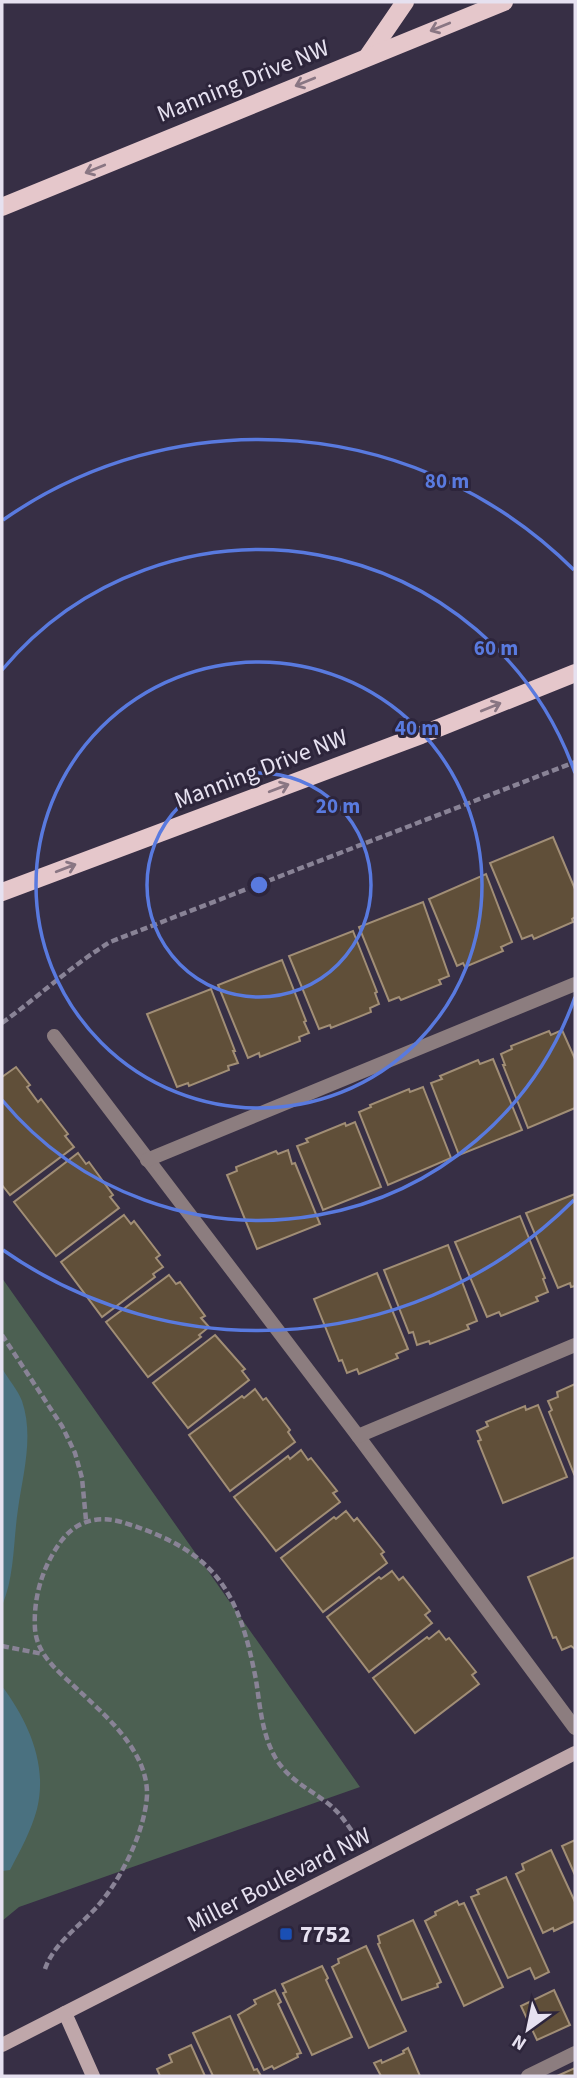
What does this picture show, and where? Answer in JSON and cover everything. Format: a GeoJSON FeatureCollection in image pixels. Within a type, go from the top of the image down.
{"type":"FeatureCollection","features":[{"type":"Feature","properties":{"kind":"main road"},"geometry":{"type":"LineString","coordinates":[[368,56],[405,2]]}},
{"type":"Feature","properties":{"kind":"main road","name":"Manning Drive NW"},"geometry":{"type":"LineString","coordinates":[[2,207],[504,2]]}},
{"type":"Feature","properties":{"kind":"main road","name":"Manning Drive NW"},"geometry":{"type":"LineString","coordinates":[[2,892],[408,740],[575,673]]}},
{"type":"Feature","properties":{"kind":"street","name":"Miller Boulevard NW"},"geometry":{"type":"LineString","coordinates":[[2,2045],[575,1753]]}},
{"type":"Feature","properties":{"kind":"street"},"geometry":{"type":"LineString","coordinates":[[65,2013],[93,2076]]}},
{"type":"Feature","properties":{"kind":"lane"},"geometry":{"type":"LineString","coordinates":[[147,1160],[575,985]]}},
{"type":"Feature","properties":{"kind":"lane"},"geometry":{"type":"LineString","coordinates":[[54,1036],[358,1436],[575,1728]]}},
{"type":"Feature","properties":{"kind":"lane"},"geometry":{"type":"LineString","coordinates":[[358,1436],[575,1345]]}},
{"type":"Feature","properties":{"kind":"lane"},"geometry":{"type":"LineString","coordinates":[[528,2076],[575,2053]]}},
{"type":"Feature","properties":{"kind":"path"},"geometry":{"type":"LineString","coordinates":[[2,1023],[86,957],[110,942],[575,762]]}},
{"type":"Feature","properties":{"kind":"path"},"geometry":{"type":"LineString","coordinates":[[2,1335],[62,1426],[75,1453],[82,1478],[86,1520]]}},
{"type":"Feature","properties":{"kind":"path"},"geometry":{"type":"LineString","coordinates":[[45,1969],[49,1957],[97,1906],[115,1882],[144,1819],[147,1793],[143,1772],[131,1746],[43,1654],[35,1633],[39,1584],[53,1551],[71,1529],[86,1520],[118,1520],[155,1532],[186,1548],[216,1573],[227,1590],[246,1643],[262,1722],[273,1754],[285,1772],[340,1814],[371,1858]]}},
{"type":"Feature","properties":{"kind":"path"},"geometry":{"type":"LineString","coordinates":[[2,1646],[43,1654]]}},
{"type":"Feature","properties":{"kind":"green space"},"geometry":{"type":"Polygon","coordinates":[[[2,1278],[360,1787],[19,1907],[2,1921],[2,1278]]]}},
{"type":"Feature","properties":{"kind":"water"},"geometry":{"type":"Polygon","coordinates":[[[2,1368],[22,1401],[27,1441],[11,1570],[2,1606],[2,1368]]]}},
{"type":"Feature","properties":{"kind":"water"},"geometry":{"type":"Polygon","coordinates":[[[2,1686],[20,1714],[33,1744],[38,1760],[40,1792],[37,1809],[25,1841],[10,1870],[2,1871],[2,1686]]]}},
{"type":"Feature","properties":{"kind":"building"},"geometry":{"type":"Polygon","coordinates":[[[553,837],[575,889],[575,917],[573,922],[534,939],[532,935],[522,939],[490,863],[553,837]]]}},
{"type":"Feature","properties":{"kind":"building"},"geometry":{"type":"Polygon","coordinates":[[[486,874],[512,942],[501,947],[503,951],[465,967],[463,963],[457,966],[429,899],[486,874]]]}},
{"type":"Feature","properties":{"kind":"building"},"geometry":{"type":"Polygon","coordinates":[[[423,902],[449,976],[439,980],[441,984],[401,1000],[399,997],[389,1001],[359,927],[423,902]]]}},
{"type":"Feature","properties":{"kind":"building"},"geometry":{"type":"Polygon","coordinates":[[[353,931],[377,992],[375,993],[379,1004],[370,1008],[371,1012],[331,1028],[330,1025],[319,1029],[289,956],[353,931]]]}},
{"type":"Feature","properties":{"kind":"building"},"geometry":{"type":"Polygon","coordinates":[[[282,960],[309,1033],[299,1037],[300,1041],[260,1057],[259,1053],[248,1058],[218,985],[282,960]]]}},
{"type":"Feature","properties":{"kind":"building"},"geometry":{"type":"Polygon","coordinates":[[[211,989],[238,1063],[228,1066],[229,1070],[189,1086],[188,1083],[177,1087],[147,1014],[211,989]]]}},
{"type":"Feature","properties":{"kind":"building"},"geometry":{"type":"Polygon","coordinates":[[[562,1030],[575,1059],[575,1108],[528,1128],[501,1054],[512,1049],[511,1046],[549,1031],[551,1035],[562,1030]]]}},
{"type":"Feature","properties":{"kind":"building"},"geometry":{"type":"Polygon","coordinates":[[[493,1059],[522,1130],[459,1155],[431,1083],[442,1079],[440,1076],[478,1060],[480,1064],[493,1059]]]}},
{"type":"Feature","properties":{"kind":"building"},"geometry":{"type":"Polygon","coordinates":[[[16,1067],[30,1085],[27,1087],[38,1102],[41,1099],[68,1134],[65,1136],[74,1147],[10,1195],[2,1185],[2,1077],[16,1067]]]}},
{"type":"Feature","properties":{"kind":"building"},"geometry":{"type":"Polygon","coordinates":[[[423,1087],[451,1158],[388,1185],[359,1112],[409,1089],[410,1092],[423,1087]]]}},
{"type":"Feature","properties":{"kind":"building"},"geometry":{"type":"Polygon","coordinates":[[[355,1122],[381,1187],[323,1210],[297,1146],[308,1142],[306,1139],[345,1123],[346,1126],[355,1122]]]}},
{"type":"Feature","properties":{"kind":"building"},"geometry":{"type":"Polygon","coordinates":[[[288,1150],[320,1224],[257,1249],[227,1175],[237,1171],[236,1167],[276,1151],[278,1154],[288,1150]]]}},
{"type":"Feature","properties":{"kind":"building"},"geometry":{"type":"Polygon","coordinates":[[[78,1153],[86,1164],[89,1162],[119,1208],[56,1256],[14,1202],[78,1153]]]}},
{"type":"Feature","properties":{"kind":"building"},"geometry":{"type":"Polygon","coordinates":[[[575,1194],[575,1286],[571,1287],[570,1283],[558,1288],[526,1213],[575,1194]]]}},
{"type":"Feature","properties":{"kind":"building"},"geometry":{"type":"Polygon","coordinates":[[[124,1215],[131,1224],[134,1221],[160,1255],[156,1258],[163,1267],[153,1274],[155,1277],[102,1317],[61,1262],[124,1215]]]}},
{"type":"Feature","properties":{"kind":"building"},"geometry":{"type":"Polygon","coordinates":[[[520,1216],[548,1292],[536,1297],[538,1301],[501,1316],[499,1312],[487,1317],[455,1242],[520,1216]]]}},
{"type":"Feature","properties":{"kind":"building"},"geometry":{"type":"Polygon","coordinates":[[[448,1245],[477,1321],[467,1325],[469,1329],[430,1344],[429,1341],[417,1345],[413,1332],[409,1333],[384,1270],[448,1245]]]}},
{"type":"Feature","properties":{"kind":"building"},"geometry":{"type":"Polygon","coordinates":[[[377,1273],[408,1349],[396,1354],[398,1358],[359,1374],[357,1369],[347,1373],[342,1360],[339,1361],[314,1299],[377,1273]]]}},
{"type":"Feature","properties":{"kind":"building"},"geometry":{"type":"Polygon","coordinates":[[[169,1275],[176,1284],[180,1282],[205,1316],[201,1318],[209,1327],[199,1335],[201,1337],[148,1377],[106,1322],[169,1275]]]}},
{"type":"Feature","properties":{"kind":"building"},"geometry":{"type":"Polygon","coordinates":[[[215,1335],[245,1369],[242,1371],[249,1380],[188,1428],[153,1383],[215,1335]]]}},
{"type":"Feature","properties":{"kind":"building"},"geometry":{"type":"Polygon","coordinates":[[[575,1384],[574,1474],[549,1412],[552,1410],[548,1401],[558,1397],[557,1392],[575,1384]]]}},
{"type":"Feature","properties":{"kind":"building"},"geometry":{"type":"Polygon","coordinates":[[[255,1389],[263,1400],[266,1398],[290,1430],[288,1432],[295,1442],[230,1491],[189,1435],[255,1389]]]}},
{"type":"Feature","properties":{"kind":"building"},"geometry":{"type":"Polygon","coordinates":[[[538,1405],[567,1477],[503,1503],[478,1441],[481,1440],[477,1431],[488,1426],[486,1422],[525,1406],[526,1410],[538,1405]]]}},
{"type":"Feature","properties":{"kind":"building"},"geometry":{"type":"Polygon","coordinates":[[[301,1450],[308,1460],[311,1458],[337,1491],[333,1493],[340,1502],[276,1551],[234,1497],[288,1456],[290,1459],[301,1450]]]}},
{"type":"Feature","properties":{"kind":"building"},"geometry":{"type":"Polygon","coordinates":[[[346,1511],[354,1521],[357,1518],[384,1552],[381,1554],[387,1563],[323,1612],[281,1558],[334,1517],[336,1519],[346,1511]]]}},
{"type":"Feature","properties":{"kind":"building"},"geometry":{"type":"Polygon","coordinates":[[[575,1557],[575,1649],[571,1646],[562,1650],[556,1637],[553,1638],[528,1577],[575,1557]]]}},
{"type":"Feature","properties":{"kind":"building"},"geometry":{"type":"Polygon","coordinates":[[[392,1571],[399,1580],[403,1577],[430,1611],[425,1615],[432,1623],[369,1672],[327,1617],[379,1577],[381,1579],[392,1571]]]}},
{"type":"Feature","properties":{"kind":"building"},"geometry":{"type":"Polygon","coordinates":[[[439,1631],[446,1640],[449,1638],[476,1672],[472,1675],[479,1684],[415,1733],[373,1678],[439,1631]]]}},
{"type":"Feature","properties":{"kind":"building"},"geometry":{"type":"Polygon","coordinates":[[[575,1840],[575,1875],[562,1846],[575,1840]]]}},
{"type":"Feature","properties":{"kind":"building"},"geometry":{"type":"Polygon","coordinates":[[[551,1850],[575,1902],[575,1921],[543,1933],[516,1874],[524,1870],[522,1864],[551,1850]]]}},
{"type":"Feature","properties":{"kind":"building"},"geometry":{"type":"Polygon","coordinates":[[[506,1877],[549,1972],[535,1979],[530,1968],[508,1978],[471,1897],[479,1894],[477,1890],[506,1877]]]}},
{"type":"Feature","properties":{"kind":"building"},"geometry":{"type":"Polygon","coordinates":[[[457,1901],[459,1905],[464,1903],[503,1987],[464,2006],[425,1921],[436,1915],[435,1912],[457,1901]]]}},
{"type":"Feature","properties":{"kind":"building"},"geometry":{"type":"Polygon","coordinates":[[[413,1920],[441,1982],[437,1984],[438,1987],[402,2000],[378,1944],[378,1936],[413,1920]]]}},
{"type":"Feature","properties":{"kind":"building"},"geometry":{"type":"Polygon","coordinates":[[[366,1946],[406,2031],[369,2048],[332,1967],[339,1963],[338,1959],[366,1946]]]}},
{"type":"Feature","properties":{"kind":"building"},"geometry":{"type":"Polygon","coordinates":[[[322,1966],[352,2037],[312,2055],[283,1993],[286,1992],[282,1984],[322,1966]]]}},
{"type":"Feature","properties":{"kind":"building"},"geometry":{"type":"Polygon","coordinates":[[[275,1990],[281,2002],[278,2004],[301,2053],[274,2069],[272,2066],[264,2070],[238,2015],[256,2004],[254,2000],[275,1990]]]}},
{"type":"Feature","properties":{"kind":"building"},"geometry":{"type":"Polygon","coordinates":[[[554,1990],[570,2025],[537,2040],[521,2006],[554,1990]]]}},
{"type":"Feature","properties":{"kind":"building"},"geometry":{"type":"Polygon","coordinates":[[[230,2016],[254,2070],[257,2069],[261,2076],[213,2076],[193,2033],[230,2016]]]}},
{"type":"Feature","properties":{"kind":"building"},"geometry":{"type":"Polygon","coordinates":[[[191,2045],[205,2076],[160,2076],[157,2069],[172,2062],[169,2055],[191,2045]]]}},
{"type":"Feature","properties":{"kind":"building"},"geometry":{"type":"Polygon","coordinates":[[[408,2048],[420,2076],[381,2076],[374,2063],[381,2060],[382,2063],[404,2053],[408,2048]]]}},
{"type":"Feature","properties":{"kind":"building"},"geometry":{"type":"Polygon","coordinates":[[[575,2068],[575,2076],[557,2076],[575,2068]]]}},
{"type":"Feature","properties":{"kind":"place","name":"7752"},"geometry":{"type":"Point","coordinates":[286,1934]}}]}
